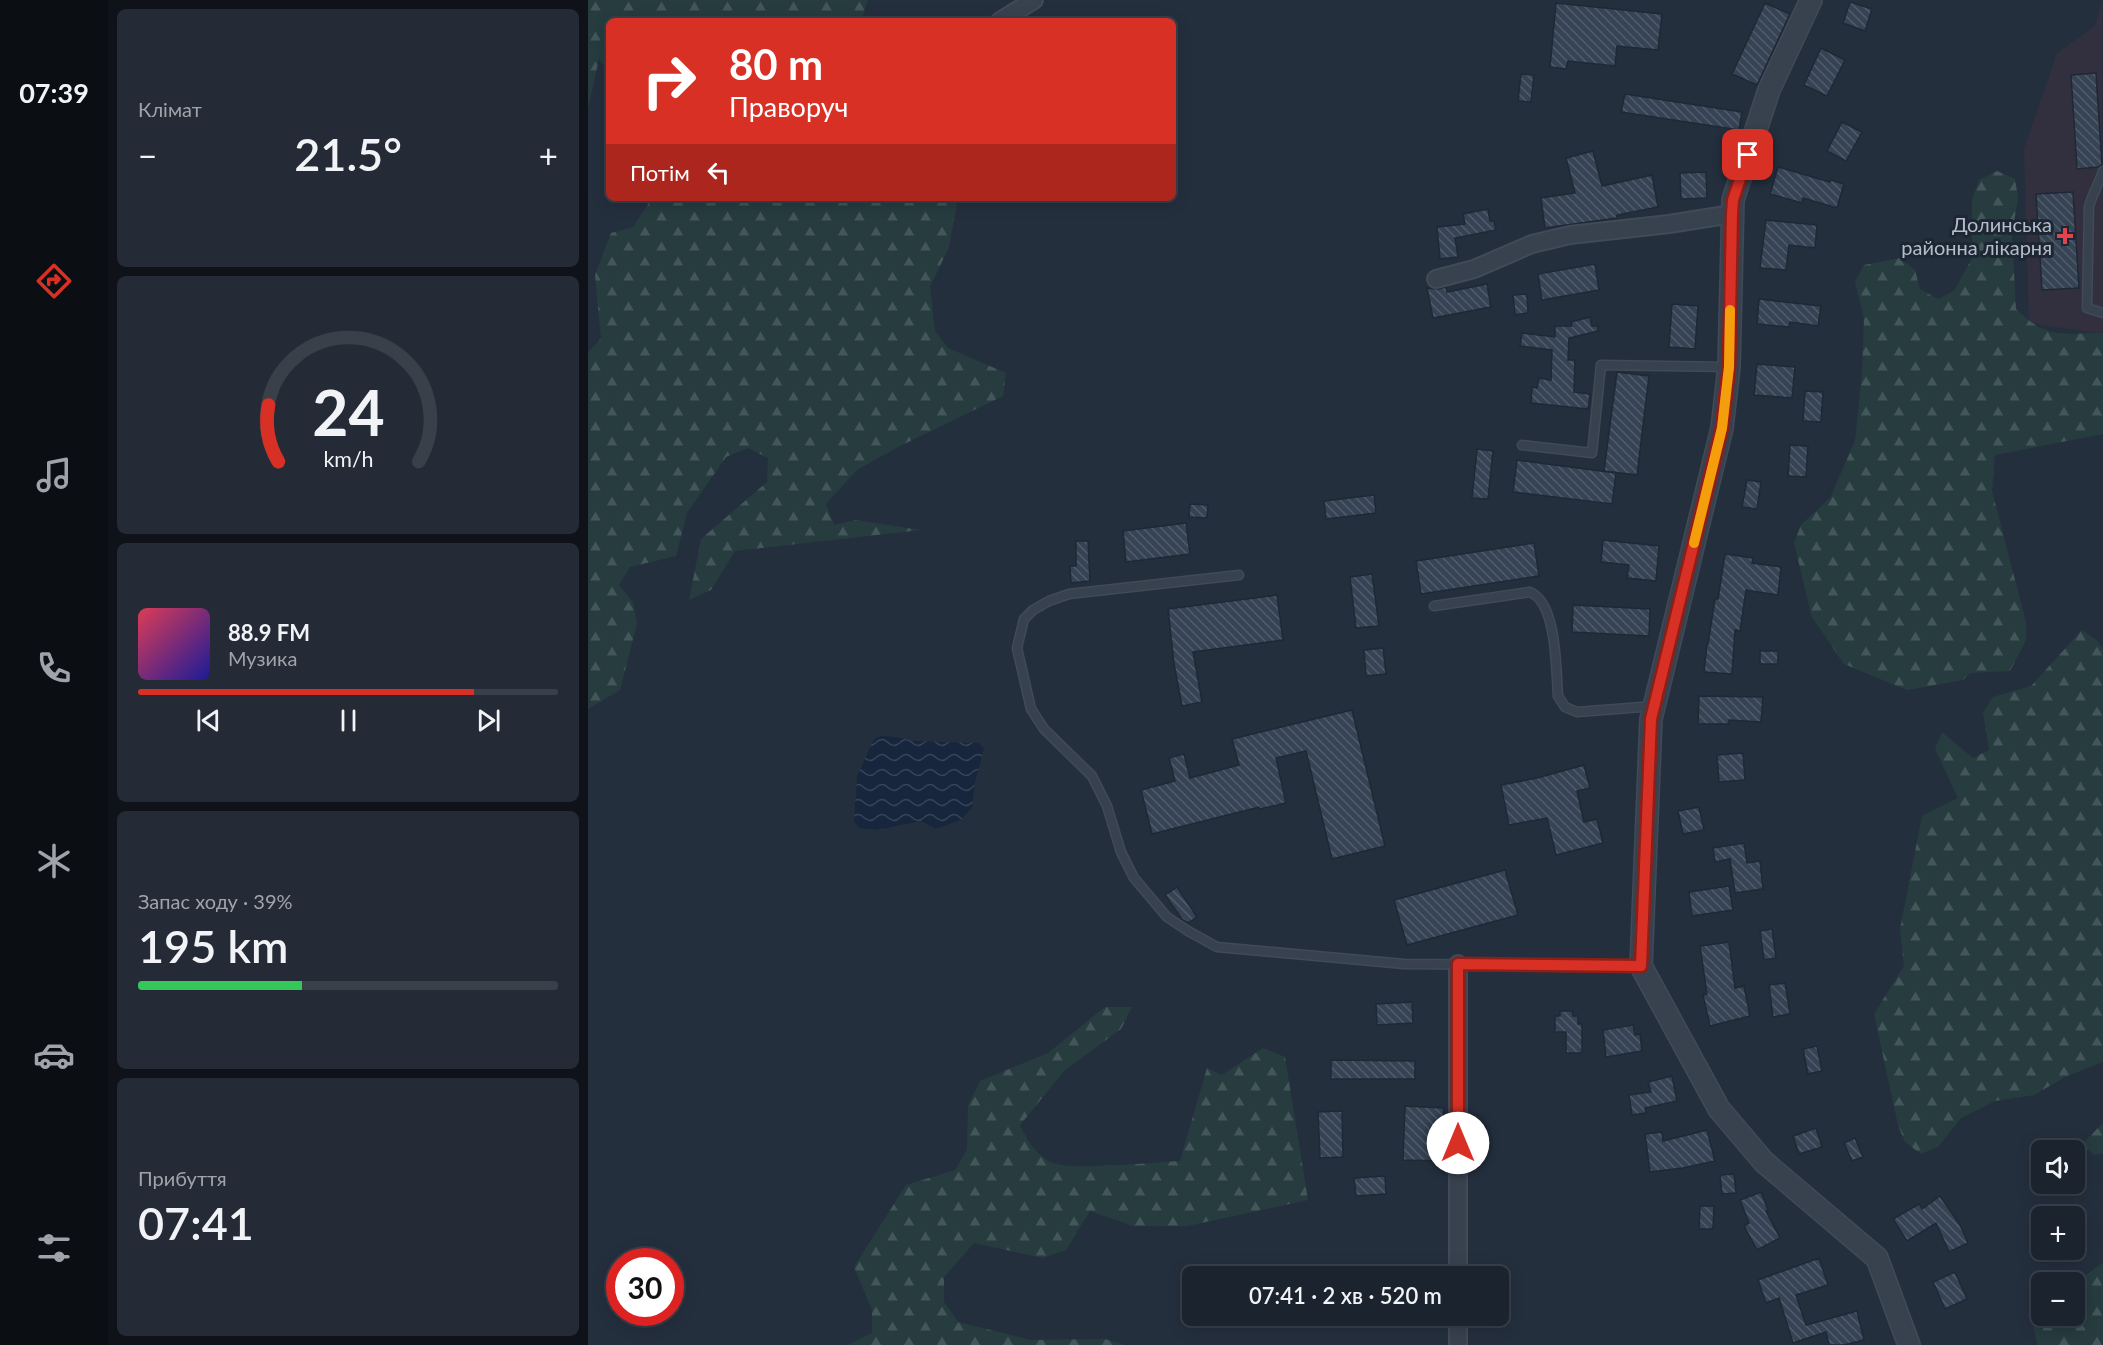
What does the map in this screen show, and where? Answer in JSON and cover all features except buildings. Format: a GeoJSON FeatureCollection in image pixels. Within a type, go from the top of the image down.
{"type":"FeatureCollection","features":[{"type":"Feature","properties":{"kind":"street"},"geometry":{"type":"LineString","coordinates":[[1005,18],[1034,0]]}},
{"type":"Feature","properties":{"kind":"street"},"geometry":{"type":"LineString","coordinates":[[1811,0],[1769,90],[1733,200],[1729,367],[1722,428],[1651,719],[1641,966],[1719,1109],[1764,1162],[1877,1258],[1909,1345]]}},
{"type":"Feature","properties":{"kind":"street"},"geometry":{"type":"LineString","coordinates":[[1436,279],[1474,269],[1532,244],[1570,235],[1669,224],[1732,214]]}},
{"type":"Feature","properties":{"kind":"street"},"geometry":{"type":"LineString","coordinates":[[1458,964],[1458,1266]]}},
{"type":"Feature","properties":{"kind":"street"},"geometry":{"type":"LineString","coordinates":[[1458,1326],[1458,1345]]}},
{"type":"Feature","properties":{"kind":"lane"},"geometry":{"type":"LineString","coordinates":[[2103,171],[2089,207],[2087,308],[2103,313]]}},
{"type":"Feature","properties":{"kind":"lane"},"geometry":{"type":"LineString","coordinates":[[1522,445],[1592,453],[1601,365],[1729,367]]}},
{"type":"Feature","properties":{"kind":"lane"},"geometry":{"type":"LineString","coordinates":[[1239,575],[1069,594],[1033,610],[1024,620],[1017,648],[1031,709],[1044,729],[1092,776],[1107,806],[1121,852],[1134,878],[1167,917],[1217,947],[1404,963],[1641,966]]}},
{"type":"Feature","properties":{"kind":"lane"},"geometry":{"type":"LineString","coordinates":[[1434,606],[1530,592],[1537,595],[1549,614],[1558,696],[1565,707],[1577,712],[1655,706]]}},
{"type":"Feature","properties":{"kind":"shaded area","name":"Долинська районна лікарня"},"geometry":{"type":"Polygon","coordinates":[[[2102,0],[2103,332],[2096,333],[2029,323],[2024,149],[2057,53],[2095,26],[2102,0]]]}},
{"type":"Feature","properties":{"kind":"green space"},"geometry":{"type":"Polygon","coordinates":[[[588,0],[868,0],[862,18],[606,18],[606,70],[599,59],[588,108],[588,0]]]}},
{"type":"Feature","properties":{"kind":"green space"},"geometry":{"type":"Polygon","coordinates":[[[1997,171],[2015,179],[2018,198],[2012,235],[2016,309],[2037,326],[2056,333],[2103,333],[2103,434],[1995,455],[1992,491],[2026,622],[2026,640],[2010,671],[1970,673],[1963,680],[1907,690],[1844,664],[1812,617],[1794,543],[1801,525],[1830,498],[1855,441],[1862,374],[1864,318],[1855,282],[1864,265],[1900,258],[1915,270],[1920,289],[1938,299],[1954,291],[1972,258],[1972,200],[1979,180],[1997,171]]]}},
{"type":"Feature","properties":{"kind":"green space"},"geometry":{"type":"Polygon","coordinates":[[[650,201],[953,201],[957,204],[949,247],[930,287],[935,331],[948,348],[1006,373],[1003,396],[898,447],[857,470],[826,504],[834,525],[855,520],[921,530],[735,551],[711,590],[689,600],[701,539],[767,482],[768,458],[748,448],[726,457],[687,513],[676,556],[630,567],[619,585],[633,602],[637,624],[620,690],[588,709],[588,353],[601,338],[595,275],[611,233],[633,227],[650,201]]]}},
{"type":"Feature","properties":{"kind":"green space"},"geometry":{"type":"Polygon","coordinates":[[[2082,630],[2098,641],[2103,650],[2103,1062],[2065,1077],[2034,1095],[1995,1101],[1961,1118],[1938,1147],[1921,1154],[1905,1142],[1898,1125],[1874,1014],[1904,966],[1900,929],[1922,816],[1958,798],[1935,749],[1942,732],[1973,758],[1989,750],[1983,713],[1993,697],[2031,686],[2082,630]]]}},
{"type":"Feature","properties":{"kind":"green space"},"geometry":{"type":"Polygon","coordinates":[[[1105,1007],[1132,1007],[1121,1029],[1065,1070],[1020,1125],[1037,1152],[1053,1163],[1078,1166],[1180,1161],[1207,1068],[1222,1075],[1263,1048],[1285,1057],[1308,1200],[1187,1226],[1133,1226],[1090,1211],[1066,1250],[1043,1258],[974,1243],[944,1277],[944,1302],[958,1322],[1031,1340],[1105,1339],[1124,1345],[848,1345],[872,1333],[872,1310],[854,1267],[906,1185],[955,1170],[967,1150],[968,1105],[980,1081],[1048,1053],[1105,1007]]]}},
{"type":"Feature","properties":{"kind":"green space"},"geometry":{"type":"Polygon","coordinates":[[[2103,1123],[2103,1153],[2095,1155],[2085,1148],[2085,1141],[2103,1123]]]}},
{"type":"Feature","properties":{"kind":"green space"},"geometry":{"type":"Polygon","coordinates":[[[2103,1263],[2103,1345],[2038,1345],[2033,1328],[2035,1326],[2085,1326],[2085,1276],[2103,1263]]]}},
{"type":"Feature","properties":{"kind":"water"},"geometry":{"type":"Polygon","coordinates":[[[881,736],[913,741],[979,743],[984,749],[975,782],[972,807],[961,820],[936,829],[921,821],[877,830],[859,828],[854,821],[857,776],[874,739],[881,736]]]}},
{"type":"Feature","properties":{"kind":"slow traffic"},"geometry":{"type":"LineString","coordinates":[[1694,543],[1722,428],[1729,367],[1730,310]]}},
{"type":"Feature","properties":{"kind":"place","name":"Долинська районна лікарня"},"geometry":{"type":"Point","coordinates":[2065,236]}},
{"type":"Feature","properties":{"kind":"route"},"geometry":{"type":"LineString","coordinates":[[1458,1143],[1458,964],[1641,966],[1651,719],[1722,428],[1729,367],[1733,200],[1748,155]]}}]}
